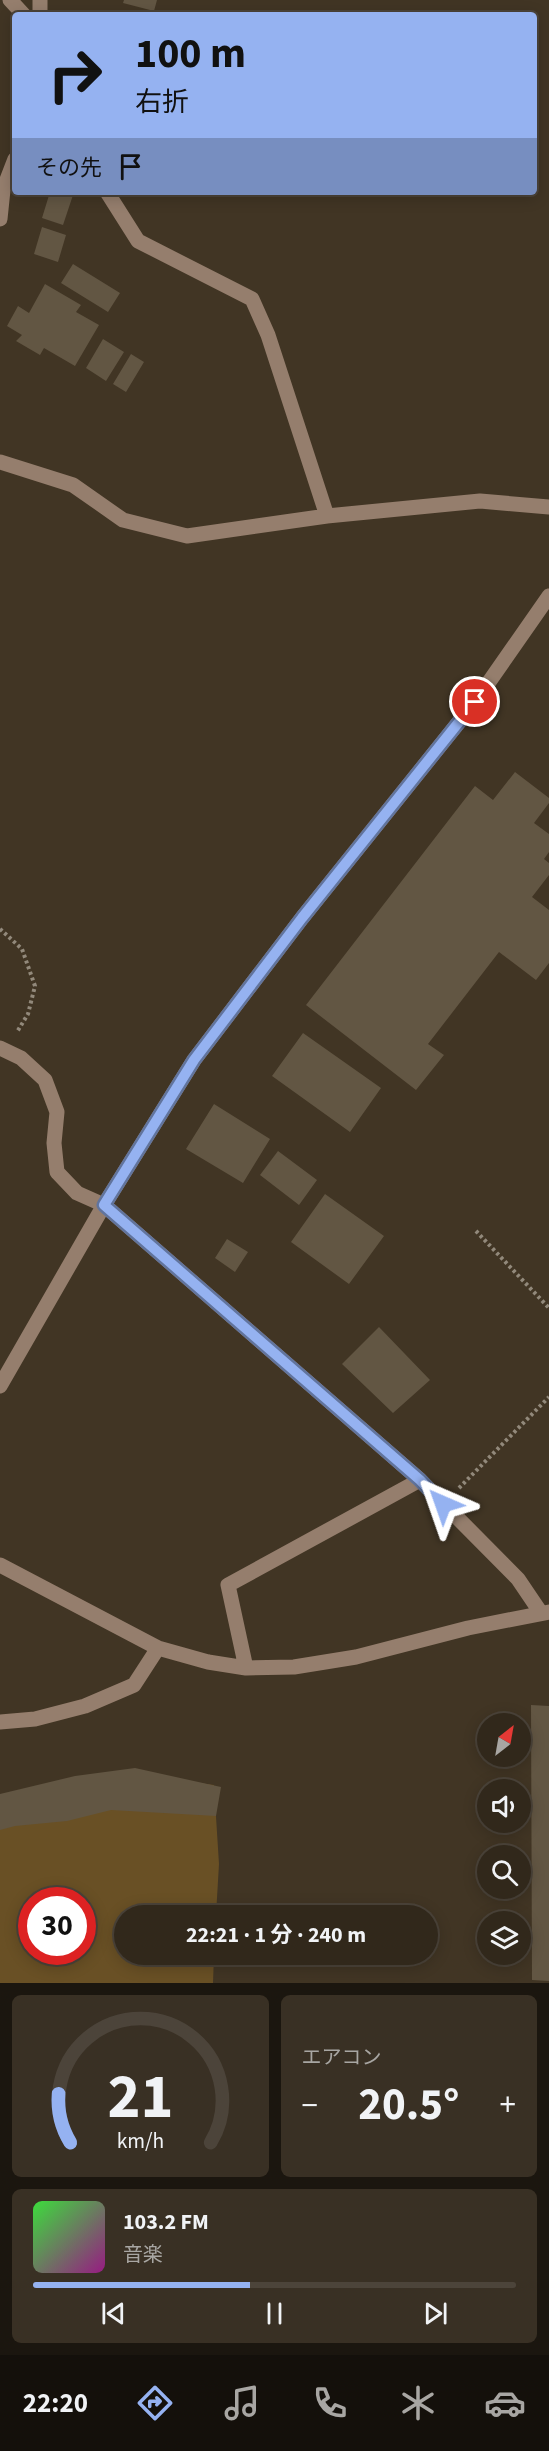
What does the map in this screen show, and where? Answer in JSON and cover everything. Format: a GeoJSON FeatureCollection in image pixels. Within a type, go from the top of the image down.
{"type":"FeatureCollection","features":[{"type":"Feature","properties":{"kind":"street"},"geometry":{"type":"LineString","coordinates":[[10,0],[21,12]]}},
{"type":"Feature","properties":{"kind":"street"},"geometry":{"type":"LineString","coordinates":[[0,219],[3,190],[12,167]]}},
{"type":"Feature","properties":{"kind":"street"},"geometry":{"type":"LineString","coordinates":[[109,195],[138,241],[252,298],[268,335],[327,516]]}},
{"type":"Feature","properties":{"kind":"street"},"geometry":{"type":"LineString","coordinates":[[0,462],[73,485],[123,520],[187,536],[327,516],[480,501],[549,507]]}},
{"type":"Feature","properties":{"kind":"street"},"geometry":{"type":"LineString","coordinates":[[0,1386],[104,1205],[194,1060],[302,918],[475,702],[549,596]]}},
{"type":"Feature","properties":{"kind":"street"},"geometry":{"type":"LineString","coordinates":[[0,1565],[158,1648],[208,1662],[246,1668],[294,1667],[356,1657],[468,1628],[545,1612],[518,1579],[420,1480],[104,1205],[77,1193],[57,1172],[54,1143],[57,1112],[45,1080],[21,1058],[3,1049]]}},
{"type":"Feature","properties":{"kind":"street"},"geometry":{"type":"LineString","coordinates":[[246,1668],[228,1585],[420,1480]]}},
{"type":"Feature","properties":{"kind":"street"},"geometry":{"type":"LineString","coordinates":[[0,1722],[35,1719],[85,1706],[134,1685],[158,1648]]}},
{"type":"Feature","properties":{"kind":"path"},"geometry":{"type":"LineString","coordinates":[[0,929],[22,949],[35,986],[28,1014],[3,1049]]}},
{"type":"Feature","properties":{"kind":"path"},"geometry":{"type":"LineString","coordinates":[[476,1231],[549,1308]]}},
{"type":"Feature","properties":{"kind":"path"},"geometry":{"type":"LineString","coordinates":[[443,1504],[549,1397]]}},
{"type":"Feature","properties":{"kind":"shaded area"},"geometry":{"type":"Polygon","coordinates":[[[176,1780],[214,1785],[219,1864],[217,1905],[114,1905],[114,1965],[214,1965],[213,1983],[0,1983],[0,1798],[176,1780]]]}},
{"type":"Feature","properties":{"kind":"building"},"geometry":{"type":"Polygon","coordinates":[[[124,0],[157,0],[154,11],[123,3],[124,0]]]}},
{"type":"Feature","properties":{"kind":"building"},"geometry":{"type":"Polygon","coordinates":[[[49,195],[73,195],[63,225],[42,218],[49,195]]]}},
{"type":"Feature","properties":{"kind":"building"},"geometry":{"type":"Polygon","coordinates":[[[42,227],[66,235],[58,262],[34,254],[42,227]]]}},
{"type":"Feature","properties":{"kind":"building"},"geometry":{"type":"Polygon","coordinates":[[[73,264],[120,293],[108,312],[61,283],[73,264]]]}},
{"type":"Feature","properties":{"kind":"building"},"geometry":{"type":"Polygon","coordinates":[[[45,284],[81,305],[76,312],[99,325],[75,366],[44,348],[40,355],[16,341],[22,335],[7,326],[18,306],[29,313],[45,284]]]}},
{"type":"Feature","properties":{"kind":"building"},"geometry":{"type":"Polygon","coordinates":[[[103,339],[124,352],[106,381],[86,368],[103,339]]]}},
{"type":"Feature","properties":{"kind":"building"},"geometry":{"type":"Polygon","coordinates":[[[131,354],[144,362],[126,392],[113,384],[131,354]]]}},
{"type":"Feature","properties":{"kind":"building"},"geometry":{"type":"Polygon","coordinates":[[[515,772],[549,798],[549,803],[534,823],[549,834],[549,852],[544,859],[549,863],[549,875],[532,897],[549,910],[549,963],[536,980],[499,952],[428,1044],[444,1055],[416,1090],[306,1005],[475,786],[493,800],[515,772]]]}},
{"type":"Feature","properties":{"kind":"building"},"geometry":{"type":"Polygon","coordinates":[[[303,1033],[381,1088],[350,1132],[272,1076],[303,1033]]]}},
{"type":"Feature","properties":{"kind":"building"},"geometry":{"type":"Polygon","coordinates":[[[214,1104],[270,1139],[243,1183],[186,1149],[214,1104]]]}},
{"type":"Feature","properties":{"kind":"building"},"geometry":{"type":"Polygon","coordinates":[[[278,1151],[317,1180],[299,1205],[260,1175],[278,1151]]]}},
{"type":"Feature","properties":{"kind":"building"},"geometry":{"type":"Polygon","coordinates":[[[325,1194],[384,1236],[349,1284],[291,1242],[325,1194]]]}},
{"type":"Feature","properties":{"kind":"building"},"geometry":{"type":"Polygon","coordinates":[[[227,1239],[248,1252],[235,1272],[215,1258],[227,1239]]]}},
{"type":"Feature","properties":{"kind":"building"},"geometry":{"type":"Polygon","coordinates":[[[379,1327],[430,1380],[393,1413],[342,1364],[379,1327]]]}},
{"type":"Feature","properties":{"kind":"building"},"geometry":{"type":"Polygon","coordinates":[[[531,1705],[549,1706],[549,1981],[532,1980],[531,1705]]]}},
{"type":"Feature","properties":{"kind":"building"},"geometry":{"type":"Polygon","coordinates":[[[135,1768],[221,1787],[216,1816],[111,1810],[67,1821],[15,1826],[0,1830],[0,1794],[75,1776],[135,1768]]]}},
{"type":"Feature","properties":{"kind":"route"},"geometry":{"type":"LineString","coordinates":[[443,1504],[420,1480],[104,1205],[194,1060],[302,918],[475,702]]}}]}
